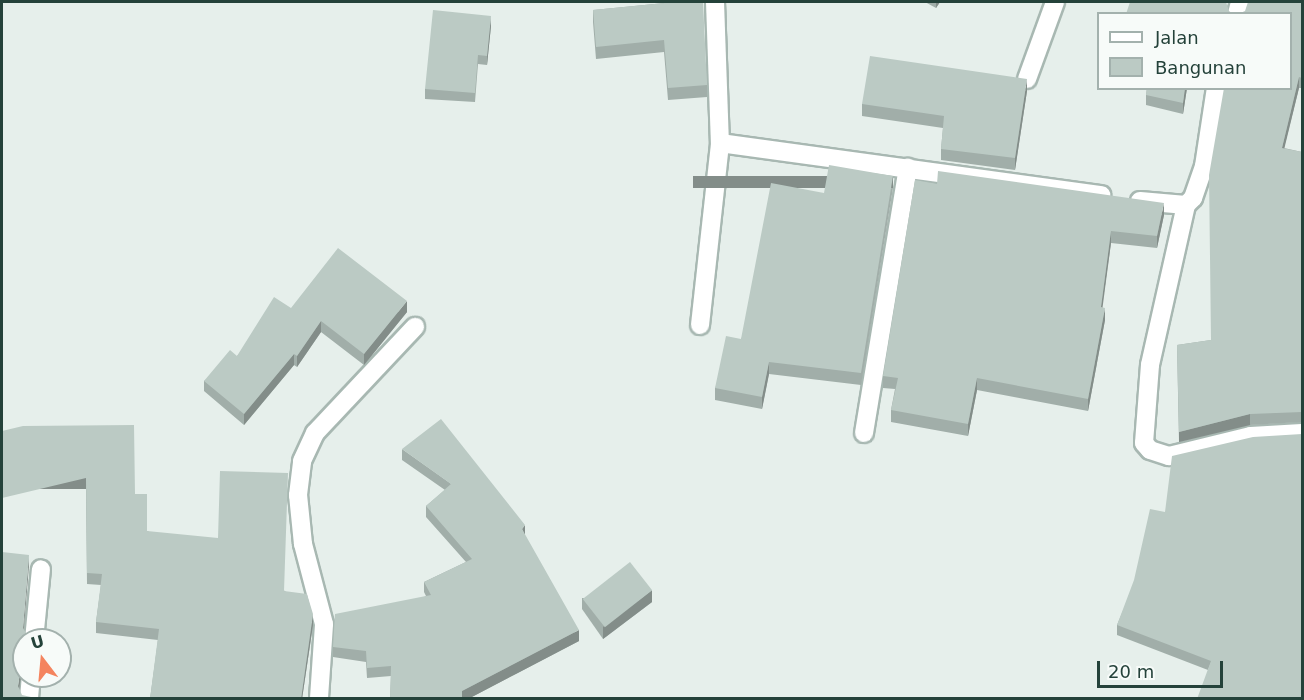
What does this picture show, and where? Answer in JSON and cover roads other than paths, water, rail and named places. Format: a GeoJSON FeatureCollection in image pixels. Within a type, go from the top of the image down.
{"type":"FeatureCollection","features":[{"type":"Feature","properties":{"kind":"street"},"geometry":{"type":"LineString","coordinates":[[700,325],[720,143],[715,2]]}},
{"type":"Feature","properties":{"kind":"street"},"geometry":{"type":"LineString","coordinates":[[1027,80],[1055,2]]}},
{"type":"Feature","properties":{"kind":"street"},"geometry":{"type":"LineString","coordinates":[[1216,90],[1204,166],[1193,198],[1186,205],[1150,364],[1144,442],[1150,450],[1168,456],[1251,436],[1302,434]]}},
{"type":"Feature","properties":{"kind":"street"},"geometry":{"type":"LineString","coordinates":[[720,143],[1158,204],[1186,205]]}},
{"type":"Feature","properties":{"kind":"street"},"geometry":{"type":"LineString","coordinates":[[864,434],[908,168]]}},
{"type":"Feature","properties":{"kind":"street"},"geometry":{"type":"LineString","coordinates":[[319,699],[324,624],[303,544],[298,495],[302,461],[315,433],[415,327]]}},
{"type":"Feature","properties":{"kind":"street"},"geometry":{"type":"LineString","coordinates":[[35,628],[40,569]]}}]}
